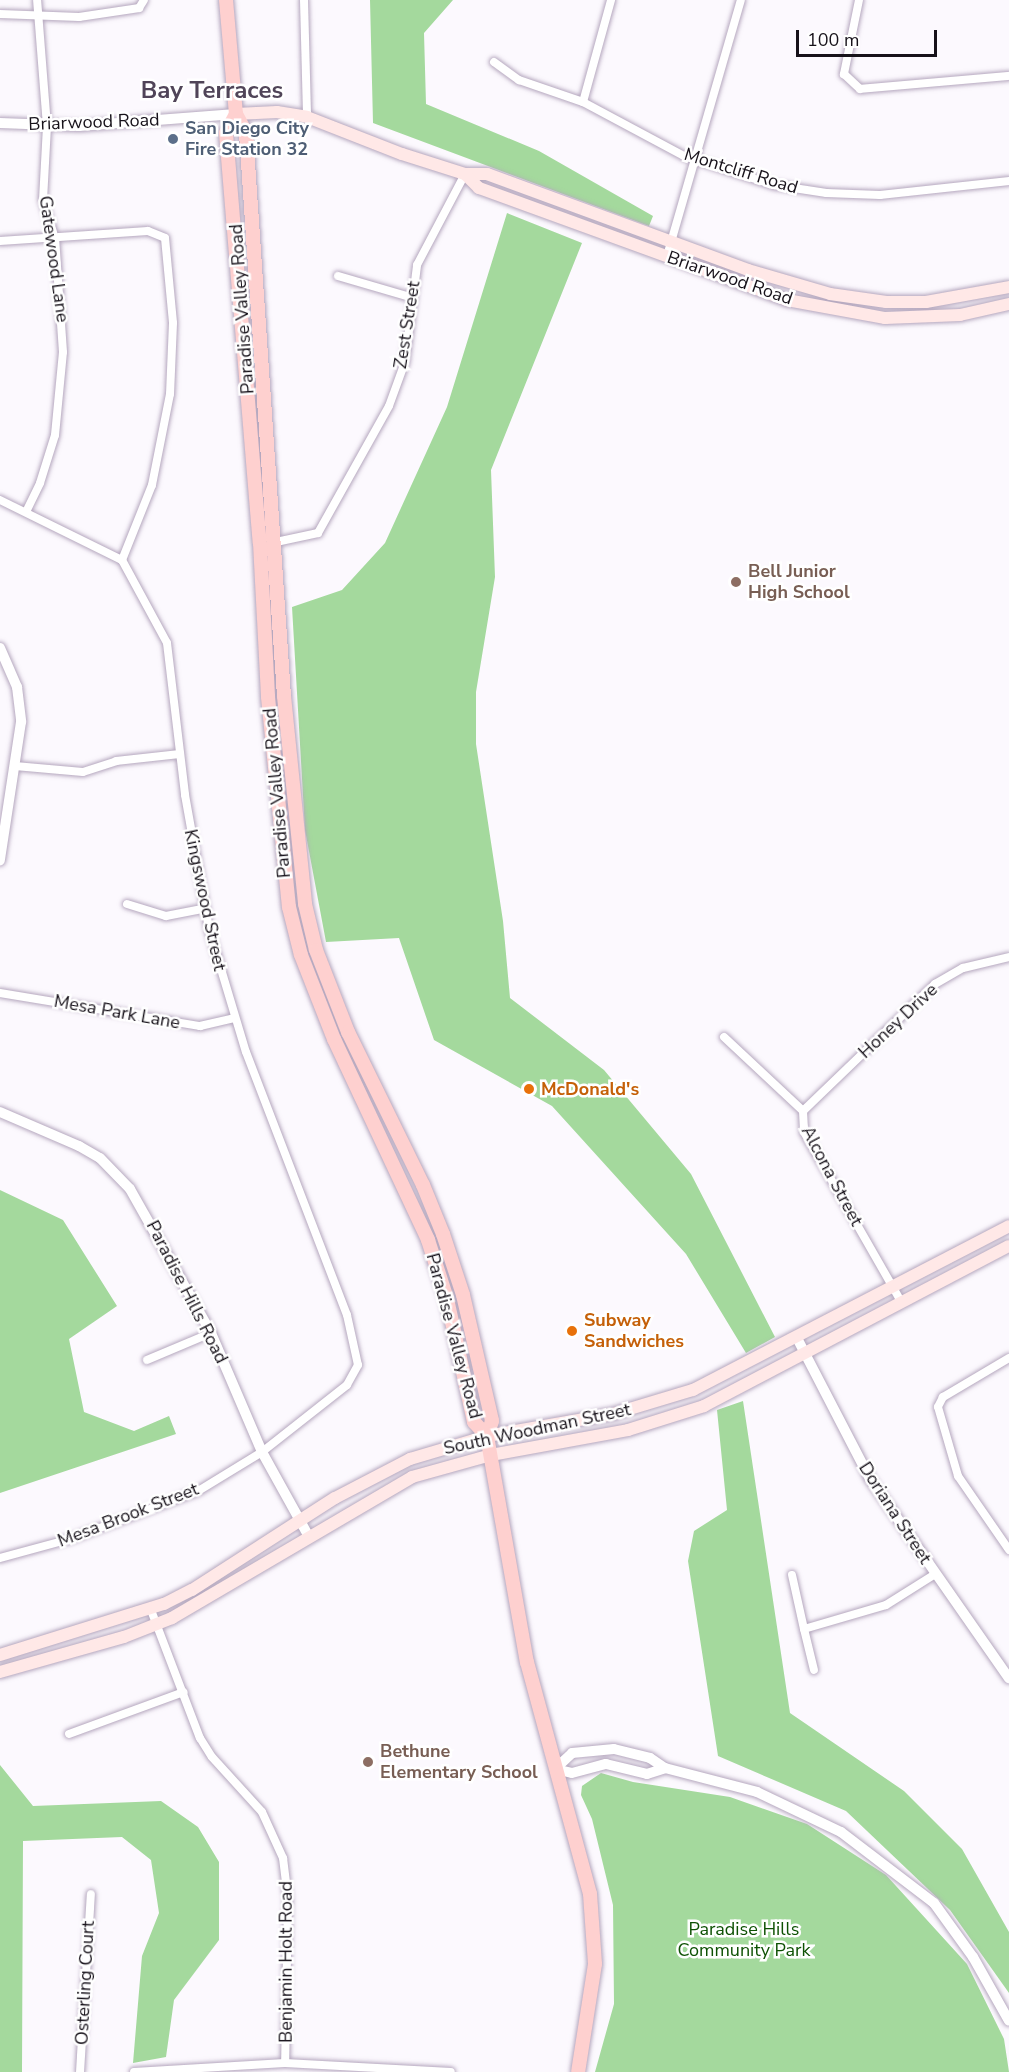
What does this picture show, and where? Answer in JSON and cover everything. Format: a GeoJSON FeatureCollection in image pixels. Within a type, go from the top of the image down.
{"type":"FeatureCollection","features":[{"type":"Feature","properties":{"kind":"main road","name":"Paradise Valley Road"},"geometry":{"type":"LineString","coordinates":[[226,0],[236,114],[246,133],[276,542],[284,696],[304,904],[316,950],[348,1032],[423,1185],[443,1234],[463,1295],[492,1420],[487,1436],[527,1662],[555,1769],[582,1859],[592,1926],[592,1999],[578,2072]]}},
{"type":"Feature","properties":{"kind":"main road","name":"Briarwood Road"},"geometry":{"type":"LineString","coordinates":[[236,114],[277,112],[307,117],[465,174],[487,174],[791,285],[863,299],[928,301],[1009,287]]}},
{"type":"Feature","properties":{"kind":"main road","name":"Paradise Valley Road"},"geometry":{"type":"LineString","coordinates":[[236,114],[226,133],[261,543],[269,709],[289,907],[301,955],[325,1018],[428,1240],[447,1299],[474,1422],[487,1436]]}},
{"type":"Feature","properties":{"kind":"main road","name":"Briarwood Road"},"geometry":{"type":"LineString","coordinates":[[465,174],[479,188],[787,300],[885,318],[960,315],[1009,304]]}},
{"type":"Feature","properties":{"kind":"main road"},"geometry":{"type":"LineString","coordinates":[[885,318],[889,311],[917,310],[928,301]]}},
{"type":"Feature","properties":{"kind":"main road","name":"South Woodman Street"},"geometry":{"type":"LineString","coordinates":[[0,1655],[151,1610],[192,1590],[300,1520],[410,1459],[487,1436],[654,1404],[723,1377],[1009,1226]]}},
{"type":"Feature","properties":{"kind":"main road","name":"South Woodman Street"},"geometry":{"type":"LineString","coordinates":[[0,1672],[157,1624],[197,1604],[308,1535],[412,1477],[491,1455],[663,1420],[704,1406],[1009,1246]]}},
{"type":"Feature","properties":{"kind":"street","name":"Gatewood Lane"},"geometry":{"type":"LineString","coordinates":[[26,512],[55,435],[62,377],[63,337],[55,239],[43,200],[47,126],[37,0]]}},
{"type":"Feature","properties":{"kind":"street"},"geometry":{"type":"LineString","coordinates":[[304,0],[307,117]]}},
{"type":"Feature","properties":{"kind":"street"},"geometry":{"type":"LineString","coordinates":[[583,102],[611,0]]}},
{"type":"Feature","properties":{"kind":"street"},"geometry":{"type":"LineString","coordinates":[[667,256],[741,0]]}},
{"type":"Feature","properties":{"kind":"street"},"geometry":{"type":"LineString","coordinates":[[859,0],[844,74],[860,89],[1009,76]]}},
{"type":"Feature","properties":{"kind":"street"},"geometry":{"type":"LineString","coordinates":[[0,14],[101,15],[139,8],[144,1]]}},
{"type":"Feature","properties":{"kind":"street","name":"Montcliff Road"},"geometry":{"type":"LineString","coordinates":[[494,62],[519,80],[583,102],[695,161],[774,185],[835,194],[880,195],[1009,181]]}},
{"type":"Feature","properties":{"kind":"street","name":"Briarwood Road"},"geometry":{"type":"LineString","coordinates":[[0,123],[47,126],[236,114]]}},
{"type":"Feature","properties":{"kind":"street","name":"Zest Street"},"geometry":{"type":"LineString","coordinates":[[276,542],[318,533],[389,406],[405,362],[410,297],[417,265],[465,174]]}},
{"type":"Feature","properties":{"kind":"street"},"geometry":{"type":"LineString","coordinates":[[0,241],[148,231],[158,233],[168,247],[173,323],[170,394],[152,485],[122,560],[0,500]]}},
{"type":"Feature","properties":{"kind":"street"},"geometry":{"type":"LineString","coordinates":[[338,276],[410,297]]}},
{"type":"Feature","properties":{"kind":"street","name":"Kingswood Street"},"geometry":{"type":"LineString","coordinates":[[122,560],[167,643],[180,754],[204,909],[234,1018],[347,1315],[358,1365]]}},
{"type":"Feature","properties":{"kind":"street"},"geometry":{"type":"LineString","coordinates":[[0,648],[14,676],[21,710],[15,766],[0,860]]}},
{"type":"Feature","properties":{"kind":"street"},"geometry":{"type":"LineString","coordinates":[[15,766],[56,772],[83,772],[116,761],[180,754]]}},
{"type":"Feature","properties":{"kind":"street"},"geometry":{"type":"LineString","coordinates":[[127,904],[166,916],[204,909]]}},
{"type":"Feature","properties":{"kind":"street","name":"Honey Drive"},"geometry":{"type":"LineString","coordinates":[[803,1111],[935,984],[963,968],[1009,957]]}},
{"type":"Feature","properties":{"kind":"street","name":"Mesa Park Lane"},"geometry":{"type":"LineString","coordinates":[[0,993],[200,1026],[234,1018]]}},
{"type":"Feature","properties":{"kind":"street","name":"Alcona Street"},"geometry":{"type":"LineString","coordinates":[[724,1037],[803,1111],[804,1132],[902,1303]]}},
{"type":"Feature","properties":{"kind":"street","name":"Paradise Hills Road"},"geometry":{"type":"LineString","coordinates":[[0,1112],[89,1152],[130,1189],[212,1333],[262,1452],[308,1535]]}},
{"type":"Feature","properties":{"kind":"street"},"geometry":{"type":"LineString","coordinates":[[147,1360],[212,1333]]}},
{"type":"Feature","properties":{"kind":"street","name":"Doriana Street"},"geometry":{"type":"LineString","coordinates":[[797,1338],[870,1479],[1009,1678]]}},
{"type":"Feature","properties":{"kind":"street"},"geometry":{"type":"LineString","coordinates":[[1009,1358],[943,1397],[938,1407],[958,1476],[1009,1550]]}},
{"type":"Feature","properties":{"kind":"street","name":"Mesa Brook Street"},"geometry":{"type":"LineString","coordinates":[[0,1558],[70,1539],[198,1491],[262,1452],[346,1385],[358,1365]]}},
{"type":"Feature","properties":{"kind":"street"},"geometry":{"type":"LineString","coordinates":[[804,1629],[886,1605],[935,1574]]}},
{"type":"Feature","properties":{"kind":"street"},"geometry":{"type":"LineString","coordinates":[[792,1575],[814,1670]]}},
{"type":"Feature","properties":{"kind":"street","name":"Benjamin Holt Road"},"geometry":{"type":"LineString","coordinates":[[151,1610],[200,1738],[212,1757],[262,1812],[283,1858],[288,1899],[285,2063]]}},
{"type":"Feature","properties":{"kind":"street"},"geometry":{"type":"LineString","coordinates":[[69,1734],[184,1692]]}},
{"type":"Feature","properties":{"kind":"street"},"geometry":{"type":"LineString","coordinates":[[555,1769],[572,1753],[605,1749],[650,1758],[665,1768],[776,1800],[841,1832],[873,1853],[934,1903],[973,1957],[1009,2021]]}},
{"type":"Feature","properties":{"kind":"street"},"geometry":{"type":"LineString","coordinates":[[555,1769],[572,1773],[606,1764],[647,1774],[665,1768]]}},
{"type":"Feature","properties":{"kind":"street","name":"Osterling Court"},"geometry":{"type":"LineString","coordinates":[[80,2072],[91,1894]]}},
{"type":"Feature","properties":{"kind":"street"},"geometry":{"type":"LineString","coordinates":[[134,2072],[285,2063],[451,2072]]}},
{"type":"Feature","properties":{"kind":"green space"},"geometry":{"type":"Polygon","coordinates":[[[370,0],[453,0],[424,33],[426,104],[539,151],[653,216],[649,226],[373,123],[370,0]]]}},
{"type":"Feature","properties":{"kind":"green space"},"geometry":{"type":"Polygon","coordinates":[[[507,213],[582,243],[491,470],[495,577],[476,692],[476,744],[503,921],[510,998],[604,1070],[691,1174],[775,1337],[746,1353],[686,1254],[552,1106],[434,1040],[399,938],[326,942],[305,830],[292,607],[342,590],[385,543],[447,407],[507,213]]]}},
{"type":"Feature","properties":{"kind":"green space"},"geometry":{"type":"Polygon","coordinates":[[[0,1190],[63,1220],[117,1306],[69,1339],[84,1412],[134,1431],[169,1416],[176,1434],[0,1493],[0,1190]]]}},
{"type":"Feature","properties":{"kind":"green space"},"geometry":{"type":"Polygon","coordinates":[[[743,1401],[790,1713],[904,1791],[962,1849],[1009,1932],[1009,1993],[950,1910],[846,1811],[718,1756],[688,1561],[694,1531],[727,1510],[717,1410],[743,1401]]]}},
{"type":"Feature","properties":{"kind":"green space"},"geometry":{"type":"Polygon","coordinates":[[[0,1765],[33,1806],[161,1801],[198,1827],[219,1862],[219,1940],[174,2000],[166,2057],[133,2063],[142,1956],[159,1913],[151,1860],[122,1837],[23,1841],[22,2072],[0,2072],[0,1765]]]}},
{"type":"Feature","properties":{"kind":"green space","name":"Paradise Hills Community Park"},"geometry":{"type":"Polygon","coordinates":[[[601,1773],[633,1782],[730,1797],[807,1824],[886,1875],[967,1964],[1004,2039],[1009,2072],[595,2072],[614,2004],[613,1905],[592,1819],[581,1795],[582,1786],[601,1773]]]}},
{"type":"Feature","properties":{"kind":"place","name":"San Diego City Fire Station 32"},"geometry":{"type":"Point","coordinates":[173,139]}},
{"type":"Feature","properties":{"kind":"place","name":"Bell Junior High School"},"geometry":{"type":"Point","coordinates":[736,582]}},
{"type":"Feature","properties":{"kind":"place","name":"McDonald's"},"geometry":{"type":"Point","coordinates":[529,1089]}},
{"type":"Feature","properties":{"kind":"place","name":"Subway Sandwiches"},"geometry":{"type":"Point","coordinates":[572,1331]}},
{"type":"Feature","properties":{"kind":"place","name":"Bethune Elementary School"},"geometry":{"type":"Point","coordinates":[368,1762]}},
{"type":"Feature","properties":{"kind":"district","name":"Bay Terraces"},"geometry":{"type":"Point","coordinates":[212,91]}}]}
